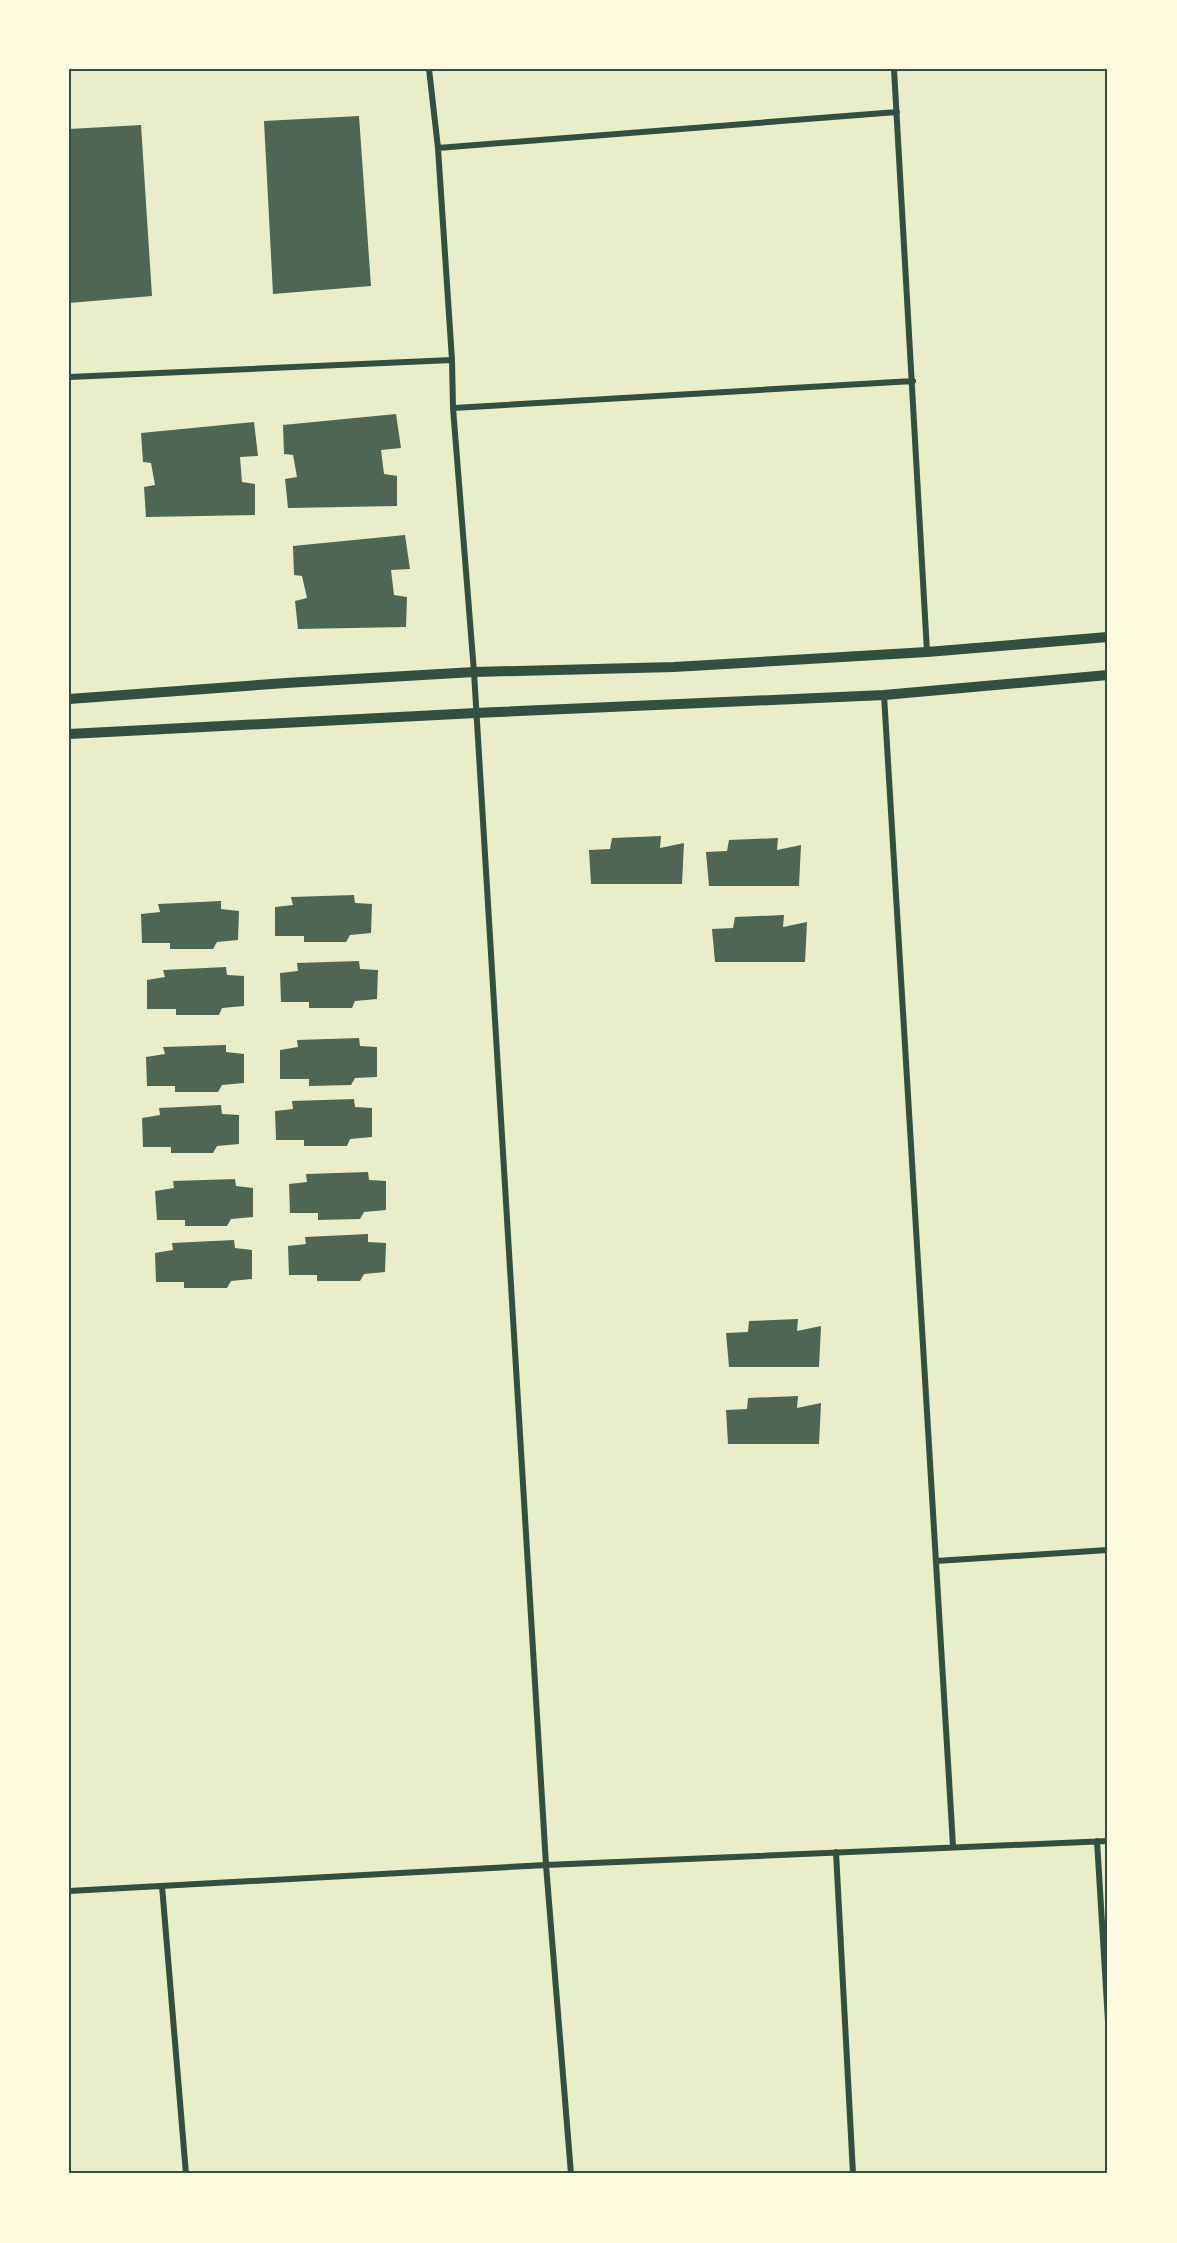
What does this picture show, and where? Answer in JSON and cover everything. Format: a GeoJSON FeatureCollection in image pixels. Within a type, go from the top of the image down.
{"type":"FeatureCollection","features":[{"type":"Feature","properties":{"kind":"street"},"geometry":{"type":"LineString","coordinates":[[429,69],[438,148],[453,408],[474,672],[546,1865],[571,2174]]}},
{"type":"Feature","properties":{"kind":"street"},"geometry":{"type":"LineString","coordinates":[[894,69],[927,652]]}},
{"type":"Feature","properties":{"kind":"street"},"geometry":{"type":"LineString","coordinates":[[438,148],[897,112]]}},
{"type":"Feature","properties":{"kind":"street"},"geometry":{"type":"LineString","coordinates":[[69,377],[452,360]]}},
{"type":"Feature","properties":{"kind":"street"},"geometry":{"type":"LineString","coordinates":[[453,408],[913,381]]}},
{"type":"Feature","properties":{"kind":"street"},"geometry":{"type":"LineString","coordinates":[[69,699],[474,672],[674,667],[927,652],[1108,637]]}},
{"type":"Feature","properties":{"kind":"street"},"geometry":{"type":"LineString","coordinates":[[69,734],[884,695],[1108,675]]}},
{"type":"Feature","properties":{"kind":"street"},"geometry":{"type":"LineString","coordinates":[[884,695],[953,1846]]}},
{"type":"Feature","properties":{"kind":"street"},"geometry":{"type":"LineString","coordinates":[[936,1561],[1108,1550]]}},
{"type":"Feature","properties":{"kind":"street"},"geometry":{"type":"LineString","coordinates":[[1097,1841],[1108,2021]]}},
{"type":"Feature","properties":{"kind":"street"},"geometry":{"type":"LineString","coordinates":[[69,1891],[546,1865],[1108,1841]]}},
{"type":"Feature","properties":{"kind":"street"},"geometry":{"type":"LineString","coordinates":[[836,1852],[853,2174]]}},
{"type":"Feature","properties":{"kind":"street"},"geometry":{"type":"LineString","coordinates":[[162,1886],[186,2174]]}},
{"type":"Feature","properties":{"kind":"building"},"geometry":{"type":"Polygon","coordinates":[[[359,116],[371,286],[273,294],[264,121],[359,116]]]}},
{"type":"Feature","properties":{"kind":"building"},"geometry":{"type":"Polygon","coordinates":[[[141,125],[152,296],[69,303],[69,129],[141,125]]]}},
{"type":"Feature","properties":{"kind":"building"},"geometry":{"type":"Polygon","coordinates":[[[396,414],[401,448],[381,450],[384,474],[397,476],[397,506],[288,508],[285,479],[297,477],[293,455],[284,454],[283,425],[396,414]]]}},
{"type":"Feature","properties":{"kind":"building"},"geometry":{"type":"Polygon","coordinates":[[[254,422],[258,456],[240,457],[242,482],[255,484],[255,515],[146,517],[144,487],[155,485],[151,463],[143,462],[141,433],[254,422]]]}},
{"type":"Feature","properties":{"kind":"building"},"geometry":{"type":"Polygon","coordinates":[[[405,535],[410,569],[391,570],[394,595],[407,597],[406,627],[298,629],[295,601],[307,598],[302,576],[294,575],[293,546],[405,535]]]}},
{"type":"Feature","properties":{"kind":"building"},"geometry":{"type":"Polygon","coordinates":[[[661,836],[660,848],[684,843],[682,884],[591,884],[589,850],[610,849],[612,838],[661,836]]]}},
{"type":"Feature","properties":{"kind":"building"},"geometry":{"type":"Polygon","coordinates":[[[778,838],[777,850],[801,845],[799,886],[709,886],[706,852],[727,851],[729,840],[778,838]]]}},
{"type":"Feature","properties":{"kind":"building"},"geometry":{"type":"Polygon","coordinates":[[[354,895],[355,903],[372,904],[371,933],[350,935],[346,942],[304,942],[304,936],[275,936],[275,907],[293,905],[291,897],[354,895]]]}},
{"type":"Feature","properties":{"kind":"building"},"geometry":{"type":"Polygon","coordinates":[[[221,901],[221,909],[239,911],[238,940],[217,942],[213,949],[170,949],[170,943],[142,943],[141,914],[160,912],[158,904],[221,901]]]}},
{"type":"Feature","properties":{"kind":"building"},"geometry":{"type":"Polygon","coordinates":[[[784,915],[783,927],[807,922],[805,962],[715,962],[712,929],[733,928],[735,917],[784,915]]]}},
{"type":"Feature","properties":{"kind":"building"},"geometry":{"type":"Polygon","coordinates":[[[359,961],[360,969],[378,970],[377,999],[355,1001],[352,1008],[309,1008],[309,1002],[281,1002],[280,973],[298,971],[297,963],[359,961]]]}},
{"type":"Feature","properties":{"kind":"building"},"geometry":{"type":"Polygon","coordinates":[[[226,967],[227,975],[244,976],[244,1006],[222,1008],[219,1015],[176,1015],[176,1009],[147,1009],[147,980],[165,977],[163,970],[226,967]]]}},
{"type":"Feature","properties":{"kind":"building"},"geometry":{"type":"Polygon","coordinates":[[[359,1038],[360,1046],[377,1047],[377,1077],[355,1078],[351,1085],[309,1086],[309,1079],[280,1079],[280,1050],[298,1047],[297,1040],[359,1038]]]}},
{"type":"Feature","properties":{"kind":"building"},"geometry":{"type":"Polygon","coordinates":[[[226,1045],[226,1052],[244,1054],[244,1083],[222,1085],[218,1092],[175,1092],[175,1086],[147,1086],[146,1057],[165,1054],[163,1047],[226,1045]]]}},
{"type":"Feature","properties":{"kind":"building"},"geometry":{"type":"Polygon","coordinates":[[[354,1099],[355,1107],[372,1108],[372,1137],[350,1139],[347,1146],[304,1146],[304,1140],[276,1140],[275,1111],[293,1109],[292,1101],[354,1099]]]}},
{"type":"Feature","properties":{"kind":"building"},"geometry":{"type":"Polygon","coordinates":[[[221,1105],[222,1114],[239,1115],[239,1144],[217,1146],[213,1153],[171,1153],[171,1147],[143,1147],[142,1118],[160,1115],[159,1108],[221,1105]]]}},
{"type":"Feature","properties":{"kind":"building"},"geometry":{"type":"Polygon","coordinates":[[[368,1172],[369,1180],[386,1181],[386,1210],[364,1212],[360,1219],[318,1220],[318,1213],[290,1213],[289,1184],[307,1182],[306,1174],[368,1172]]]}},
{"type":"Feature","properties":{"kind":"building"},"geometry":{"type":"Polygon","coordinates":[[[235,1179],[236,1186],[253,1188],[253,1217],[231,1219],[227,1226],[185,1226],[185,1220],[157,1220],[155,1191],[174,1188],[173,1181],[235,1179]]]}},
{"type":"Feature","properties":{"kind":"building"},"geometry":{"type":"Polygon","coordinates":[[[368,1234],[368,1242],[386,1243],[385,1272],[364,1274],[360,1281],[317,1281],[317,1275],[289,1275],[288,1246],[306,1244],[305,1237],[368,1234]]]}},
{"type":"Feature","properties":{"kind":"building"},"geometry":{"type":"Polygon","coordinates":[[[234,1240],[235,1248],[252,1250],[252,1279],[231,1281],[227,1288],[184,1288],[184,1282],[156,1282],[155,1253],[173,1250],[172,1243],[234,1240]]]}},
{"type":"Feature","properties":{"kind":"building"},"geometry":{"type":"Polygon","coordinates":[[[798,1319],[797,1331],[821,1326],[819,1367],[729,1367],[726,1333],[748,1332],[749,1321],[798,1319]]]}},
{"type":"Feature","properties":{"kind":"building"},"geometry":{"type":"Polygon","coordinates":[[[798,1396],[797,1408],[821,1403],[819,1444],[728,1444],[726,1410],[747,1409],[748,1398],[798,1396]]]}}]}
